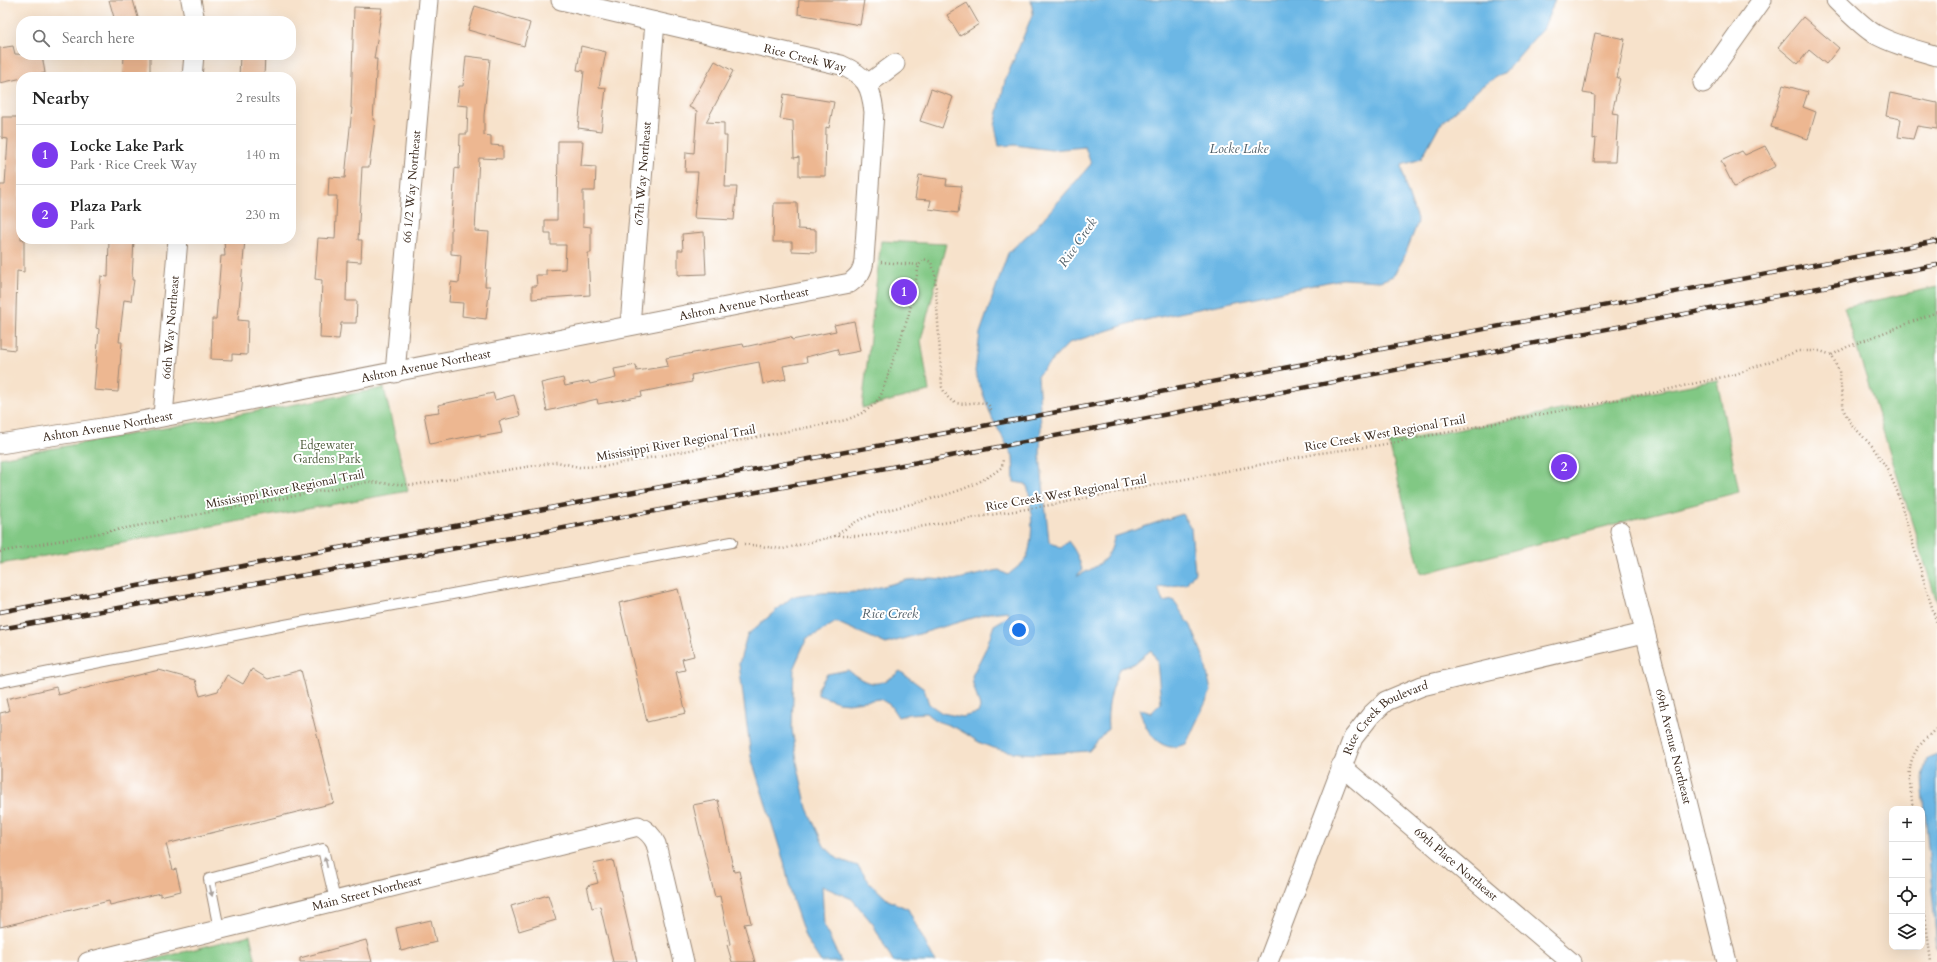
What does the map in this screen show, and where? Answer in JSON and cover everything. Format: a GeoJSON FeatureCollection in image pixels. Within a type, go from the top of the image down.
{"type":"FeatureCollection","features":[{"type":"Feature","properties":{"kind":"street"},"geometry":{"type":"LineString","coordinates":[[191,0],[194,16]]}},
{"type":"Feature","properties":{"kind":"street","name":"66 1/2 Way Northeast"},"geometry":{"type":"LineString","coordinates":[[395,373],[428,0]]}},
{"type":"Feature","properties":{"kind":"street","name":"Rice Creek Way"},"geometry":{"type":"LineString","coordinates":[[561,0],[841,65],[854,70],[868,84]]}},
{"type":"Feature","properties":{"kind":"street"},"geometry":{"type":"LineString","coordinates":[[1703,83],[1762,0]]}},
{"type":"Feature","properties":{"kind":"street"},"geometry":{"type":"LineString","coordinates":[[1836,0],[1873,33],[1905,47],[1937,56]]}},
{"type":"Feature","properties":{"kind":"street","name":"67th Way Northeast"},"geometry":{"type":"LineString","coordinates":[[630,325],[655,22]]}},
{"type":"Feature","properties":{"kind":"street"},"geometry":{"type":"LineString","coordinates":[[192,72],[194,60]]}},
{"type":"Feature","properties":{"kind":"street"},"geometry":{"type":"LineString","coordinates":[[864,260],[874,112],[872,95],[868,84],[896,64]]}},
{"type":"Feature","properties":{"kind":"street","name":"66th Way Northeast"},"geometry":{"type":"LineString","coordinates":[[163,416],[178,244]]}},
{"type":"Feature","properties":{"kind":"street","name":"Ashton Avenue Northeast"},"geometry":{"type":"LineString","coordinates":[[0,444],[121,425],[395,373],[630,325],[850,283],[859,276],[864,260]]}},
{"type":"Feature","properties":{"kind":"street","name":"69th Avenue Northeast"},"geometry":{"type":"LineString","coordinates":[[1620,531],[1644,633],[1727,962]]}},
{"type":"Feature","properties":{"kind":"street","name":"Rice Creek Boulevard"},"geometry":{"type":"LineString","coordinates":[[1268,962],[1341,766],[1353,738],[1371,715],[1386,701],[1422,686],[1644,633]]}},
{"type":"Feature","properties":{"kind":"street","name":"69th Place Northeast"},"geometry":{"type":"LineString","coordinates":[[1341,766],[1571,962]]}},
{"type":"Feature","properties":{"kind":"street","name":"Main Street Northeast"},"geometry":{"type":"LineString","coordinates":[[88,962],[638,826],[646,830],[652,836],[656,844],[684,962]]}},
{"type":"Feature","properties":{"kind":"lane"},"geometry":{"type":"LineString","coordinates":[[0,682],[285,625],[732,542]]}},
{"type":"Feature","properties":{"kind":"lane"},"geometry":{"type":"LineString","coordinates":[[219,929],[209,879],[323,849],[335,900]]}},
{"type":"Feature","properties":{"kind":"path"},"geometry":{"type":"LineString","coordinates":[[864,260],[919,265],[924,259],[931,262],[935,273],[942,387],[952,402],[959,404],[988,404],[992,411]]}},
{"type":"Feature","properties":{"kind":"path","name":"Mississippi River Regional Trail"},"geometry":{"type":"LineString","coordinates":[[0,552],[368,482],[413,485],[557,462],[579,467],[606,466],[846,420],[868,410],[875,405],[881,395],[909,314],[919,265]]}},
{"type":"Feature","properties":{"kind":"path"},"geometry":{"type":"LineString","coordinates":[[1937,312],[1847,347],[1832,355],[1839,371],[1844,411],[1850,424],[1872,446],[1888,470],[1897,491],[1937,624]]}},
{"type":"Feature","properties":{"kind":"path","name":"Rice Creek West Regional Trail"},"geometry":{"type":"LineString","coordinates":[[835,536],[865,536],[1028,509],[1320,453],[1380,445],[1640,395],[1736,374],[1798,351],[1820,351],[1832,355]]}},
{"type":"Feature","properties":{"kind":"path"},"geometry":{"type":"LineString","coordinates":[[732,542],[783,549],[835,536],[864,518],[973,485],[993,474],[1002,467],[1003,459]]}},
{"type":"Feature","properties":{"kind":"path"},"geometry":{"type":"LineString","coordinates":[[1913,806],[1910,768],[1913,754],[1926,738],[1937,728]]}},
{"type":"Feature","properties":{"kind":"path"},"geometry":{"type":"LineString","coordinates":[[1925,914],[1930,962]]}},
{"type":"Feature","properties":{"kind":"green space"},"geometry":{"type":"Polygon","coordinates":[[[881,241],[946,244],[921,340],[929,391],[862,408],[881,241]]]}},
{"type":"Feature","properties":{"kind":"green space"},"geometry":{"type":"Polygon","coordinates":[[[1937,287],[1937,602],[1844,307],[1937,287]]]}},
{"type":"Feature","properties":{"kind":"green space"},"geometry":{"type":"Polygon","coordinates":[[[1717,380],[1739,492],[1421,574],[1389,443],[1717,380]]]}},
{"type":"Feature","properties":{"kind":"green space","name":"Edgewater Gardens Park"},"geometry":{"type":"Polygon","coordinates":[[[384,388],[408,491],[0,564],[0,458],[384,388]]]}},
{"type":"Feature","properties":{"kind":"green space"},"geometry":{"type":"Polygon","coordinates":[[[250,935],[256,962],[144,962],[250,935]]]}},
{"type":"Feature","properties":{"kind":"water","name":"Locke Lake"},"geometry":{"type":"Polygon","coordinates":[[[1031,0],[1555,0],[1544,27],[1505,72],[1482,86],[1439,126],[1421,159],[1402,165],[1405,185],[1418,222],[1403,260],[1393,276],[1381,281],[1342,279],[1131,323],[1069,343],[1038,375],[1041,426],[1040,456],[1049,541],[1061,548],[1068,541],[1080,562],[1082,570],[1077,576],[1102,562],[1110,552],[1114,537],[1182,514],[1191,528],[1195,572],[1186,584],[1158,588],[1163,602],[1173,600],[1191,626],[1204,658],[1211,691],[1186,744],[1170,747],[1158,742],[1146,727],[1141,715],[1139,709],[1151,713],[1161,703],[1157,661],[1151,650],[1135,663],[1119,669],[1109,706],[1108,729],[1089,751],[1038,754],[1000,750],[983,744],[958,729],[936,721],[926,713],[909,714],[898,717],[890,705],[880,699],[848,703],[838,702],[818,695],[818,688],[827,674],[848,670],[862,680],[880,683],[893,677],[900,671],[924,689],[929,704],[942,713],[962,717],[978,713],[980,707],[972,676],[986,648],[994,625],[1009,616],[1008,611],[989,613],[886,644],[836,622],[817,634],[807,638],[794,667],[792,729],[807,808],[824,846],[838,859],[858,866],[870,883],[888,900],[908,909],[935,962],[893,962],[873,924],[852,899],[822,886],[824,926],[841,962],[821,962],[806,939],[792,898],[784,862],[751,757],[739,664],[747,635],[792,597],[822,593],[860,592],[907,580],[931,578],[954,580],[999,570],[1008,575],[1026,558],[1029,551],[1032,521],[1030,500],[1026,484],[1014,482],[1013,456],[992,418],[975,372],[980,333],[1008,253],[1036,227],[1091,164],[1085,147],[1051,150],[1015,145],[999,146],[995,126],[1005,81],[1033,13],[1031,0]]]}},
{"type":"Feature","properties":{"kind":"water"},"geometry":{"type":"Polygon","coordinates":[[[1937,755],[1937,948],[1922,778],[1927,759],[1937,755]]]}},
{"type":"Feature","properties":{"kind":"building"},"geometry":{"type":"Polygon","coordinates":[[[109,0],[133,0],[138,16],[114,16],[109,0]]]}},
{"type":"Feature","properties":{"kind":"building"},"geometry":{"type":"Polygon","coordinates":[[[799,0],[864,0],[860,25],[798,14],[799,0]]]}},
{"type":"Feature","properties":{"kind":"building"},"geometry":{"type":"Polygon","coordinates":[[[967,3],[979,24],[960,36],[947,15],[967,3]]]}},
{"type":"Feature","properties":{"kind":"building"},"geometry":{"type":"Polygon","coordinates":[[[475,6],[530,23],[524,46],[468,30],[475,6]]]}},
{"type":"Feature","properties":{"kind":"building"},"geometry":{"type":"Polygon","coordinates":[[[354,7],[382,8],[374,59],[377,59],[373,120],[375,120],[369,167],[362,167],[358,240],[362,240],[361,262],[347,261],[346,301],[357,301],[356,323],[341,323],[339,339],[320,338],[322,280],[315,279],[318,238],[335,239],[337,196],[328,196],[329,177],[345,178],[352,108],[354,7]]]}},
{"type":"Feature","properties":{"kind":"building"},"geometry":{"type":"Polygon","coordinates":[[[1803,17],[1839,48],[1826,64],[1809,50],[1798,64],[1778,47],[1803,17]]]}},
{"type":"Feature","properties":{"kind":"building"},"geometry":{"type":"Polygon","coordinates":[[[1595,33],[1625,39],[1617,78],[1620,78],[1612,113],[1618,114],[1615,162],[1594,162],[1596,138],[1593,139],[1595,95],[1583,93],[1595,33]]]}},
{"type":"Feature","properties":{"kind":"building"},"geometry":{"type":"Polygon","coordinates":[[[13,46],[16,54],[16,60],[43,60],[45,72],[16,72],[16,79],[0,83],[0,48],[13,46]]]}},
{"type":"Feature","properties":{"kind":"building"},"geometry":{"type":"Polygon","coordinates":[[[581,46],[606,52],[599,87],[606,88],[601,131],[578,128],[584,71],[577,70],[581,46]]]}},
{"type":"Feature","properties":{"kind":"building"},"geometry":{"type":"Polygon","coordinates":[[[466,56],[490,59],[484,115],[484,135],[491,136],[491,145],[503,146],[503,159],[479,158],[475,231],[489,232],[485,286],[490,286],[486,319],[462,316],[463,303],[449,302],[451,282],[459,283],[461,255],[451,254],[451,230],[455,168],[459,169],[460,134],[467,134],[468,106],[457,105],[459,86],[463,86],[466,56]]]}},
{"type":"Feature","properties":{"kind":"building"},"geometry":{"type":"Polygon","coordinates":[[[124,60],[150,60],[150,72],[123,72],[124,60]]]}},
{"type":"Feature","properties":{"kind":"building"},"geometry":{"type":"Polygon","coordinates":[[[240,60],[265,60],[264,72],[239,72],[240,60]]]}},
{"type":"Feature","properties":{"kind":"building"},"geometry":{"type":"Polygon","coordinates":[[[715,61],[733,71],[706,122],[724,123],[724,136],[727,136],[725,187],[737,187],[734,220],[694,218],[698,172],[685,172],[686,152],[694,153],[697,111],[689,107],[715,61]]]}},
{"type":"Feature","properties":{"kind":"building"},"geometry":{"type":"Polygon","coordinates":[[[1783,85],[1808,92],[1803,107],[1816,112],[1808,139],[1771,127],[1783,85]]]}},
{"type":"Feature","properties":{"kind":"building"},"geometry":{"type":"Polygon","coordinates":[[[931,89],[953,97],[942,128],[920,121],[931,89]]]}},
{"type":"Feature","properties":{"kind":"building"},"geometry":{"type":"Polygon","coordinates":[[[1890,93],[1937,103],[1937,129],[1917,126],[1913,139],[1898,137],[1901,119],[1886,116],[1890,93]]]}},
{"type":"Feature","properties":{"kind":"building"},"geometry":{"type":"Polygon","coordinates":[[[784,94],[834,102],[829,128],[826,127],[825,176],[799,176],[799,157],[794,158],[793,121],[780,119],[784,94]]]}},
{"type":"Feature","properties":{"kind":"building"},"geometry":{"type":"Polygon","coordinates":[[[2,117],[16,117],[16,244],[24,244],[24,272],[17,271],[15,350],[0,348],[0,185],[5,185],[8,139],[2,138],[2,117]]]}},
{"type":"Feature","properties":{"kind":"building"},"geometry":{"type":"Polygon","coordinates":[[[558,141],[583,141],[581,166],[596,167],[595,191],[583,191],[583,226],[591,227],[591,253],[588,253],[590,295],[532,299],[532,286],[537,286],[536,275],[546,275],[546,270],[565,269],[566,245],[551,245],[551,233],[545,233],[545,220],[557,220],[558,141]]]}},
{"type":"Feature","properties":{"kind":"building"},"geometry":{"type":"Polygon","coordinates":[[[1765,146],[1776,166],[1734,187],[1721,161],[1742,151],[1745,155],[1765,146]]]}},
{"type":"Feature","properties":{"kind":"building"},"geometry":{"type":"Polygon","coordinates":[[[919,175],[947,179],[946,185],[962,186],[958,213],[929,209],[931,200],[915,199],[919,175]]]}},
{"type":"Feature","properties":{"kind":"building"},"geometry":{"type":"Polygon","coordinates":[[[774,203],[797,203],[798,229],[816,230],[816,252],[792,251],[792,242],[773,242],[774,203]]]}},
{"type":"Feature","properties":{"kind":"building"},"geometry":{"type":"Polygon","coordinates":[[[704,232],[706,274],[678,275],[678,250],[683,250],[682,234],[704,232]]]}},
{"type":"Feature","properties":{"kind":"building"},"geometry":{"type":"Polygon","coordinates":[[[109,244],[134,244],[132,280],[134,280],[131,301],[124,300],[119,342],[122,342],[118,392],[94,390],[99,329],[96,328],[101,276],[108,277],[109,244]]]}},
{"type":"Feature","properties":{"kind":"building"},"geometry":{"type":"Polygon","coordinates":[[[224,244],[245,244],[238,320],[248,321],[247,355],[232,354],[232,360],[211,359],[212,319],[216,319],[221,256],[225,256],[224,244]]]}},
{"type":"Feature","properties":{"kind":"building"},"geometry":{"type":"Polygon","coordinates":[[[854,321],[860,351],[839,355],[837,349],[806,357],[807,362],[783,366],[786,379],[763,384],[759,362],[691,375],[692,382],[641,392],[642,396],[598,404],[597,399],[547,411],[541,383],[563,378],[565,386],[589,381],[590,384],[616,378],[614,369],[636,365],[637,371],[668,366],[666,358],[743,344],[744,347],[791,337],[792,340],[836,331],[834,325],[854,321]]]}},
{"type":"Feature","properties":{"kind":"building"},"geometry":{"type":"Polygon","coordinates":[[[493,393],[495,400],[514,395],[520,416],[499,421],[502,433],[480,437],[480,434],[430,444],[424,414],[439,412],[438,405],[493,393]]]}},
{"type":"Feature","properties":{"kind":"building"},"geometry":{"type":"Polygon","coordinates":[[[678,589],[694,656],[682,659],[685,670],[676,672],[686,713],[647,722],[619,603],[678,589]]]}},
{"type":"Feature","properties":{"kind":"building"},"geometry":{"type":"Polygon","coordinates":[[[252,669],[268,679],[301,670],[334,803],[166,844],[173,870],[176,869],[181,891],[160,896],[160,893],[110,905],[109,901],[0,927],[0,713],[9,711],[6,699],[56,687],[58,695],[159,670],[195,680],[200,696],[218,691],[227,675],[243,684],[252,669]]]}},
{"type":"Feature","properties":{"kind":"building"},"geometry":{"type":"Polygon","coordinates":[[[718,800],[734,872],[739,871],[751,923],[744,924],[755,962],[732,962],[727,945],[730,944],[720,896],[715,897],[693,805],[718,800]]]}},
{"type":"Feature","properties":{"kind":"building"},"geometry":{"type":"Polygon","coordinates":[[[613,860],[637,962],[613,962],[600,906],[592,908],[587,886],[598,883],[593,864],[613,860]]]}},
{"type":"Feature","properties":{"kind":"building"},"geometry":{"type":"Polygon","coordinates":[[[548,895],[556,920],[519,931],[511,906],[548,895]]]}},
{"type":"Feature","properties":{"kind":"building"},"geometry":{"type":"Polygon","coordinates":[[[431,920],[436,942],[401,951],[396,928],[431,920]]]}},
{"type":"Feature","properties":{"kind":"building"},"geometry":{"type":"Polygon","coordinates":[[[366,940],[372,962],[300,962],[300,958],[366,940]]]}},
{"type":"Feature","properties":{"kind":"railway"},"geometry":{"type":"LineString","coordinates":[[0,612],[1078,408],[1937,241]]}},
{"type":"Feature","properties":{"kind":"railway"},"geometry":{"type":"LineString","coordinates":[[0,629],[451,549],[972,452],[1937,265]]}},
{"type":"Feature","properties":{"kind":"place","name":"Locke Lake Park"},"geometry":{"type":"Point","coordinates":[904,292]}},
{"type":"Feature","properties":{"kind":"place","name":"Plaza Park"},"geometry":{"type":"Point","coordinates":[1564,467]}},
{"type":"Feature","properties":{"kind":"water label","name":"Rice Creek"},"geometry":{"type":"Point","coordinates":[1077,242]}},
{"type":"Feature","properties":{"kind":"water label","name":"Rice Creek"},"geometry":{"type":"Point","coordinates":[890,613]}}]}
